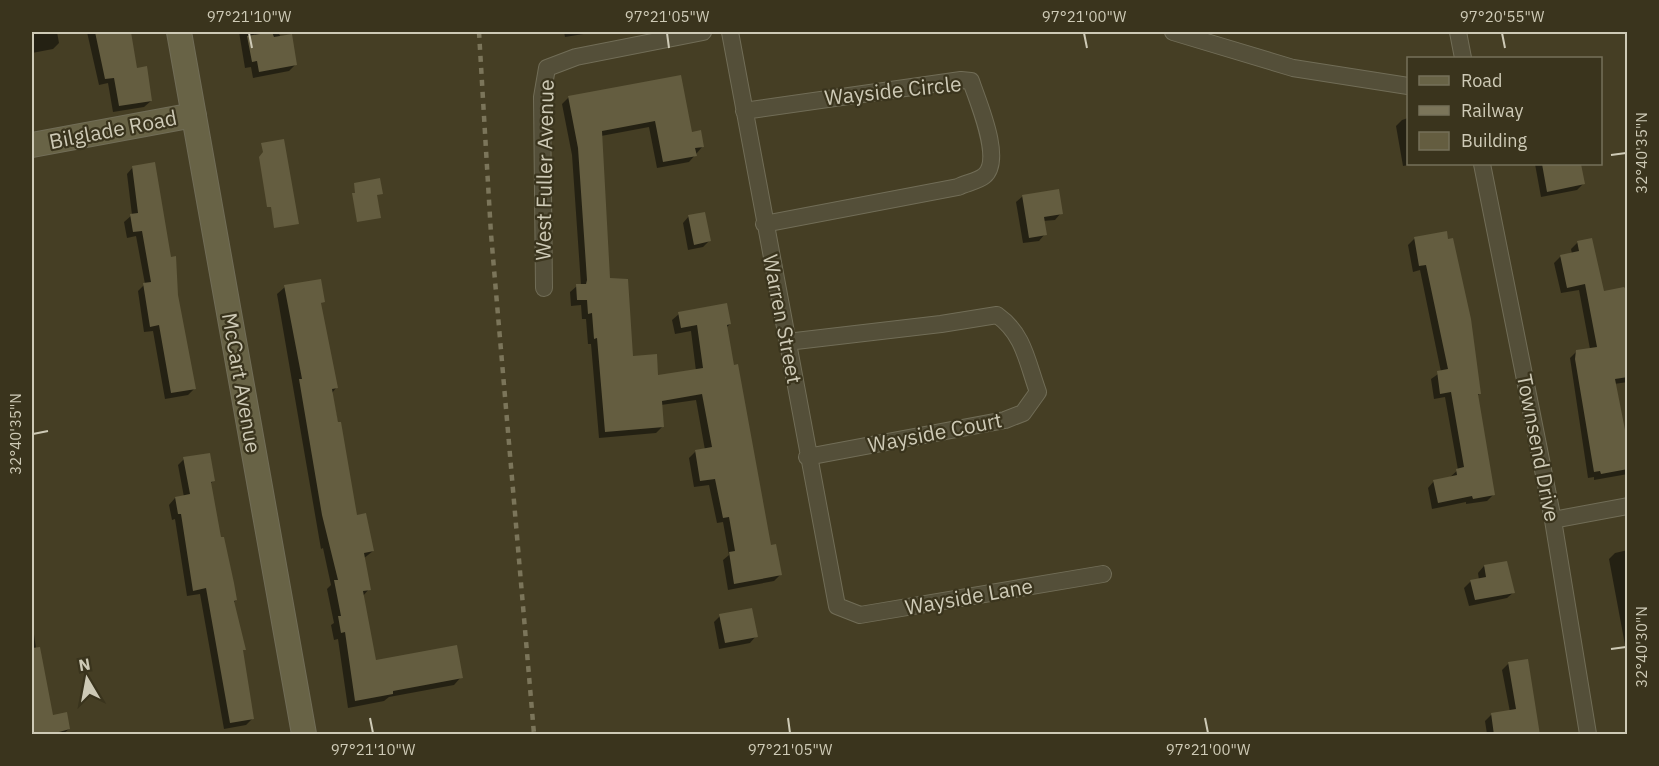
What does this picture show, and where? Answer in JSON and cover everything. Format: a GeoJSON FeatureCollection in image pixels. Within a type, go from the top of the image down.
{"type":"FeatureCollection","features":[{"type":"Feature","properties":{"kind":"main road","name":"McCart Avenue"},"geometry":{"type":"LineString","coordinates":[[179,32],[304,735]]}},
{"type":"Feature","properties":{"kind":"main road","name":"Bilglade Road"},"geometry":{"type":"LineString","coordinates":[[32,145],[194,115]]}},
{"type":"Feature","properties":{"kind":"street","name":"West Fuller Avenue"},"geometry":{"type":"LineString","coordinates":[[544,288],[542,97],[547,68],[576,57],[703,32]]}},
{"type":"Feature","properties":{"kind":"street","name":"Warren Street"},"geometry":{"type":"LineString","coordinates":[[730,32],[807,458],[837,606]]}},
{"type":"Feature","properties":{"kind":"street"},"geometry":{"type":"LineString","coordinates":[[1173,32],[1293,68],[1407,86]]}},
{"type":"Feature","properties":{"kind":"street"},"geometry":{"type":"LineString","coordinates":[[1458,32],[1463,57]]}},
{"type":"Feature","properties":{"kind":"street","name":"Wayside Circle"},"geometry":{"type":"LineString","coordinates":[[744,111],[961,80],[971,81],[990,139],[990,167],[984,176],[958,187],[764,224]]}},
{"type":"Feature","properties":{"kind":"street","name":"Townsend Drive"},"geometry":{"type":"LineString","coordinates":[[1482,165],[1553,520],[1588,735]]}},
{"type":"Feature","properties":{"kind":"street","name":"Wayside Court"},"geometry":{"type":"LineString","coordinates":[[787,342],[997,315],[1011,325],[1024,344],[1027,363],[1038,392],[1023,413],[1005,420],[807,458]]}},
{"type":"Feature","properties":{"kind":"street"},"geometry":{"type":"LineString","coordinates":[[1553,520],[1628,506]]}},
{"type":"Feature","properties":{"kind":"street","name":"Wayside Lane"},"geometry":{"type":"LineString","coordinates":[[837,606],[860,615],[1103,574]]}},
{"type":"Feature","properties":{"kind":"building"},"geometry":{"type":"Polygon","coordinates":[[[95,32],[131,32],[137,68],[147,66],[152,101],[119,106],[114,78],[105,79],[95,32]]]}},
{"type":"Feature","properties":{"kind":"building"},"geometry":{"type":"Polygon","coordinates":[[[272,32],[274,37],[292,34],[297,65],[259,72],[257,61],[252,62],[247,36],[272,32]]]}},
{"type":"Feature","properties":{"kind":"building"},"geometry":{"type":"Polygon","coordinates":[[[681,75],[692,132],[701,130],[704,147],[695,148],[697,156],[663,162],[655,121],[602,131],[610,278],[628,279],[633,356],[657,354],[658,375],[703,368],[697,325],[681,328],[678,312],[727,303],[731,324],[727,325],[734,365],[738,364],[771,545],[776,544],[782,575],[734,584],[729,552],[735,551],[729,517],[723,518],[715,479],[700,481],[695,450],[712,447],[702,394],[662,401],[664,427],[605,432],[597,338],[594,339],[592,313],[588,314],[587,300],[577,300],[576,284],[586,284],[587,280],[578,148],[568,96],[681,75]]]}},
{"type":"Feature","properties":{"kind":"building"},"geometry":{"type":"Polygon","coordinates":[[[284,139],[299,224],[274,228],[271,207],[267,207],[259,157],[263,152],[261,143],[284,139]]]}},
{"type":"Feature","properties":{"kind":"building"},"geometry":{"type":"Polygon","coordinates":[[[155,162],[171,257],[176,256],[178,295],[196,389],[171,393],[159,325],[150,327],[143,283],[151,282],[142,231],[133,232],[130,214],[138,213],[132,166],[155,162]]]}},
{"type":"Feature","properties":{"kind":"building"},"geometry":{"type":"Polygon","coordinates":[[[1542,165],[1581,165],[1585,184],[1547,192],[1542,165]]]}},
{"type":"Feature","properties":{"kind":"building"},"geometry":{"type":"Polygon","coordinates":[[[380,178],[383,194],[377,195],[381,218],[357,222],[352,193],[355,193],[354,183],[380,178]]]}},
{"type":"Feature","properties":{"kind":"building"},"geometry":{"type":"Polygon","coordinates":[[[1059,189],[1063,214],[1044,217],[1047,235],[1029,238],[1022,195],[1059,189]]]}},
{"type":"Feature","properties":{"kind":"building"},"geometry":{"type":"Polygon","coordinates":[[[705,212],[711,241],[694,245],[688,215],[705,212]]]}},
{"type":"Feature","properties":{"kind":"building"},"geometry":{"type":"Polygon","coordinates":[[[1447,231],[1448,239],[1453,238],[1471,319],[1481,394],[1478,394],[1495,495],[1473,499],[1472,496],[1438,503],[1433,480],[1457,475],[1456,469],[1464,467],[1451,392],[1440,394],[1437,371],[1448,369],[1426,265],[1419,266],[1414,237],[1447,231]]]}},
{"type":"Feature","properties":{"kind":"building"},"geometry":{"type":"Polygon","coordinates":[[[1592,238],[1604,291],[1624,287],[1628,292],[1628,377],[1615,379],[1628,445],[1628,469],[1601,474],[1600,471],[1594,472],[1575,359],[1576,350],[1597,347],[1585,284],[1567,288],[1560,255],[1579,251],[1577,241],[1592,238]]]}},
{"type":"Feature","properties":{"kind":"building"},"geometry":{"type":"Polygon","coordinates":[[[321,279],[325,302],[321,303],[338,388],[332,389],[338,422],[341,422],[357,515],[366,513],[374,551],[364,553],[371,590],[363,591],[376,660],[457,645],[463,678],[393,691],[393,694],[355,701],[345,632],[341,633],[338,616],[341,616],[334,580],[338,580],[322,515],[299,379],[302,379],[284,285],[321,279]]]}},
{"type":"Feature","properties":{"kind":"building"},"geometry":{"type":"Polygon","coordinates":[[[210,453],[215,481],[211,482],[221,537],[224,537],[234,583],[237,600],[234,601],[246,650],[243,650],[254,719],[230,723],[206,588],[193,591],[181,514],[178,514],[175,497],[190,494],[183,457],[210,453]]]}},
{"type":"Feature","properties":{"kind":"building"},"geometry":{"type":"Polygon","coordinates":[[[1507,561],[1515,593],[1475,600],[1470,580],[1486,577],[1484,565],[1507,561]]]}},
{"type":"Feature","properties":{"kind":"building"},"geometry":{"type":"Polygon","coordinates":[[[752,608],[758,637],[725,643],[719,614],[752,608]]]}},
{"type":"Feature","properties":{"kind":"building"},"geometry":{"type":"Polygon","coordinates":[[[40,647],[53,715],[67,712],[70,729],[59,732],[60,735],[32,735],[32,648],[40,647]]]}},
{"type":"Feature","properties":{"kind":"building"},"geometry":{"type":"Polygon","coordinates":[[[1528,659],[1540,735],[1494,735],[1491,713],[1516,709],[1508,662],[1528,659]]]}},
{"type":"Feature","properties":{"kind":"railway"},"geometry":{"type":"LineString","coordinates":[[479,32],[491,234],[534,734]]}}]}
